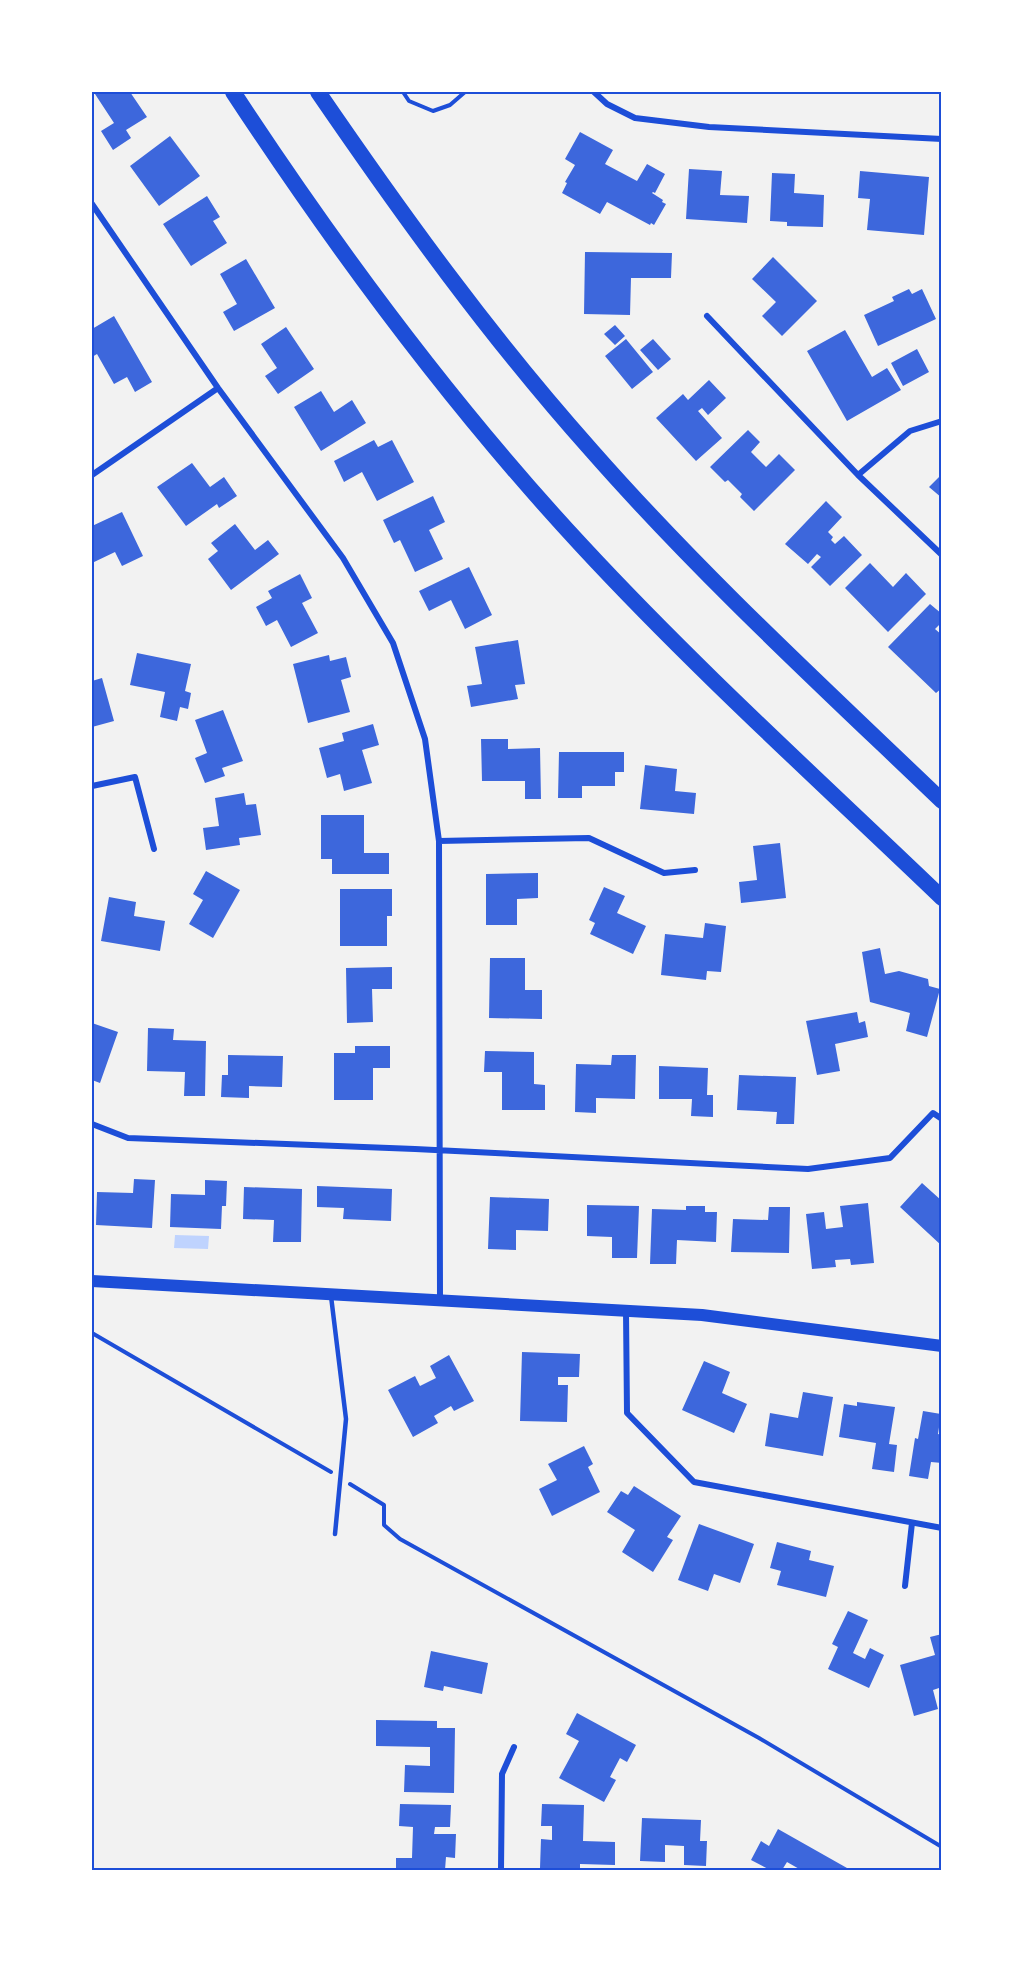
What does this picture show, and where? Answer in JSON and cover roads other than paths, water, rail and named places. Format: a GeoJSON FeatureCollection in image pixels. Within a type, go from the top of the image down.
{"type":"FeatureCollection","features":[{"type":"Feature","properties":{"kind":"highway"},"geometry":{"type":"LineString","coordinates":[[233,92],[285,170],[394,323],[535,494],[583,547],[687,653],[942,898]]}},
{"type":"Feature","properties":{"kind":"highway"},"geometry":{"type":"LineString","coordinates":[[318,92],[421,240],[592,452],[739,606],[942,801]]}},
{"type":"Feature","properties":{"kind":"main road"},"geometry":{"type":"LineString","coordinates":[[92,1281],[702,1315],[942,1346]]}},
{"type":"Feature","properties":{"kind":"street"},"geometry":{"type":"LineString","coordinates":[[594,92],[607,104],[635,118],[709,127],[942,140]]}},
{"type":"Feature","properties":{"kind":"street"},"geometry":{"type":"LineString","coordinates":[[92,204],[218,388],[343,558],[393,643],[425,739],[439,841],[440,1299]]}},
{"type":"Feature","properties":{"kind":"street"},"geometry":{"type":"LineString","coordinates":[[707,316],[858,476],[942,555]]}},
{"type":"Feature","properties":{"kind":"street"},"geometry":{"type":"LineString","coordinates":[[92,475],[218,388]]}},
{"type":"Feature","properties":{"kind":"street"},"geometry":{"type":"LineString","coordinates":[[858,476],[910,431],[942,421]]}},
{"type":"Feature","properties":{"kind":"street"},"geometry":{"type":"LineString","coordinates":[[92,786],[135,777],[154,849]]}},
{"type":"Feature","properties":{"kind":"street"},"geometry":{"type":"LineString","coordinates":[[439,841],[589,838],[664,873],[695,870]]}},
{"type":"Feature","properties":{"kind":"street"},"geometry":{"type":"LineString","coordinates":[[92,1124],[128,1138],[808,1169],[890,1158],[933,1113],[942,1119]]}},
{"type":"Feature","properties":{"kind":"street"},"geometry":{"type":"LineString","coordinates":[[626,1310],[627,1413],[694,1482],[942,1528]]}},
{"type":"Feature","properties":{"kind":"street"},"geometry":{"type":"LineString","coordinates":[[905,1586],[912,1523]]}},
{"type":"Feature","properties":{"kind":"street"},"geometry":{"type":"LineString","coordinates":[[501,1870],[502,1774],[514,1747]]}},
{"type":"Feature","properties":{"kind":"lane"},"geometry":{"type":"LineString","coordinates":[[330,1294],[346,1419],[334,1534]]}},
{"type":"Feature","properties":{"kind":"water"},"geometry":{"type":"Polygon","coordinates":[[[175,1235],[209,1236],[208,1249],[174,1248],[175,1235]]]}}]}
